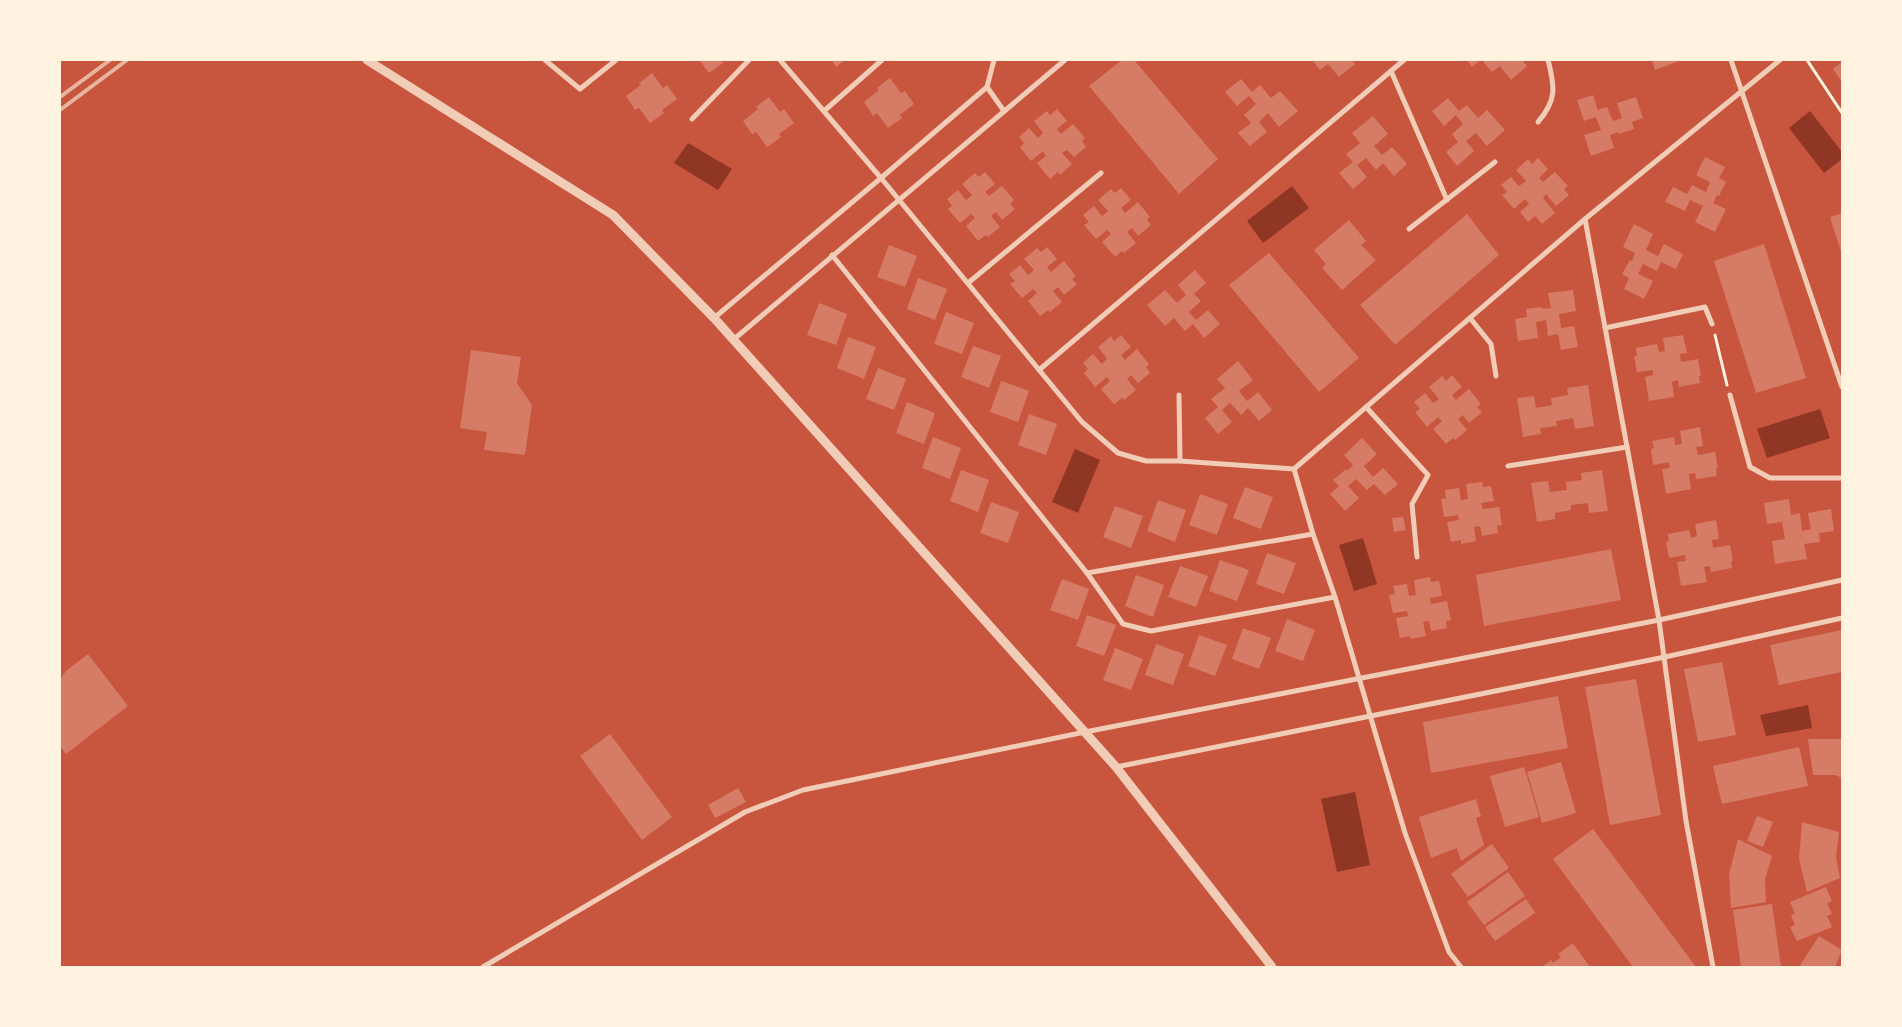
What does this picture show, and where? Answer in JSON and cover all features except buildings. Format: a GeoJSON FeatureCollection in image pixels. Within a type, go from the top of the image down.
{"type":"FeatureCollection","features":[{"type":"Feature","properties":{"kind":"street"},"geometry":{"type":"LineString","coordinates":[[368,60],[614,216],[714,318],[1116,767],[1272,967]]}},
{"type":"Feature","properties":{"kind":"street"},"geometry":{"type":"LineString","coordinates":[[545,60],[580,89],[616,60]]}},
{"type":"Feature","properties":{"kind":"street"},"geometry":{"type":"LineString","coordinates":[[692,119],[749,60]]}},
{"type":"Feature","properties":{"kind":"street"},"geometry":{"type":"LineString","coordinates":[[780,60],[881,178],[1082,422],[1118,453],[1146,461],[1180,461],[1294,469],[1585,219],[1780,60]]}},
{"type":"Feature","properties":{"kind":"street"},"geometry":{"type":"LineString","coordinates":[[824,111],[882,60]]}},
{"type":"Feature","properties":{"kind":"street"},"geometry":{"type":"LineString","coordinates":[[714,318],[987,87],[994,60]]}},
{"type":"Feature","properties":{"kind":"street"},"geometry":{"type":"LineString","coordinates":[[732,340],[1065,60]]}},
{"type":"Feature","properties":{"kind":"street"},"geometry":{"type":"LineString","coordinates":[[1039,370],[1404,60]]}},
{"type":"Feature","properties":{"kind":"street"},"geometry":{"type":"LineString","coordinates":[[1538,122],[1548,110],[1554,92],[1548,60]]}},
{"type":"Feature","properties":{"kind":"street"},"geometry":{"type":"LineString","coordinates":[[1730,60],[1842,387]]}},
{"type":"Feature","properties":{"kind":"street"},"geometry":{"type":"LineString","coordinates":[[1391,71],[1447,200]]}},
{"type":"Feature","properties":{"kind":"street"},"geometry":{"type":"LineString","coordinates":[[987,87],[1004,111]]}},
{"type":"Feature","properties":{"kind":"street"},"geometry":{"type":"LineString","coordinates":[[1408,229],[1495,162]]}},
{"type":"Feature","properties":{"kind":"street"},"geometry":{"type":"LineString","coordinates":[[968,283],[1101,173]]}},
{"type":"Feature","properties":{"kind":"street"},"geometry":{"type":"LineString","coordinates":[[1585,219],[1659,620],[1686,820],[1713,967]]}},
{"type":"Feature","properties":{"kind":"street"},"geometry":{"type":"LineString","coordinates":[[832,256],[1087,573],[1123,624],[1151,631],[1335,597]]}},
{"type":"Feature","properties":{"kind":"street"},"geometry":{"type":"LineString","coordinates":[[1605,328],[1705,307],[1712,324]]}},
{"type":"Feature","properties":{"kind":"street"},"geometry":{"type":"LineString","coordinates":[[1470,318],[1491,344],[1496,376]]}},
{"type":"Feature","properties":{"kind":"street"},"geometry":{"type":"LineString","coordinates":[[1179,394],[1180,461]]}},
{"type":"Feature","properties":{"kind":"street"},"geometry":{"type":"LineString","coordinates":[[1730,395],[1750,467],[1770,478],[1842,478]]}},
{"type":"Feature","properties":{"kind":"street"},"geometry":{"type":"LineString","coordinates":[[1366,407],[1428,475],[1412,504],[1417,556]]}},
{"type":"Feature","properties":{"kind":"street"},"geometry":{"type":"LineString","coordinates":[[1508,466],[1627,447]]}},
{"type":"Feature","properties":{"kind":"street"},"geometry":{"type":"LineString","coordinates":[[1294,469],[1313,534],[1335,597],[1406,833],[1449,952],[1461,967]]}},
{"type":"Feature","properties":{"kind":"street"},"geometry":{"type":"LineString","coordinates":[[1087,573],[1313,534]]}},
{"type":"Feature","properties":{"kind":"street"},"geometry":{"type":"LineString","coordinates":[[483,967],[746,812],[803,790],[1085,732],[1659,620],[1842,580]]}},
{"type":"Feature","properties":{"kind":"street"},"geometry":{"type":"LineString","coordinates":[[1116,767],[1664,657],[1842,618]]}},
{"type":"Feature","properties":{"kind":"path"},"geometry":{"type":"LineString","coordinates":[[1807,60],[1842,113]]}},
{"type":"Feature","properties":{"kind":"path"},"geometry":{"type":"LineString","coordinates":[[1712,324],[1730,395]]}},
{"type":"Feature","properties":{"kind":"shaded area"},"geometry":{"type":"Polygon","coordinates":[[[1810,111],[1842,152],[1842,159],[1824,173],[1789,128],[1810,111]]]}},
{"type":"Feature","properties":{"kind":"shaded area"},"geometry":{"type":"Polygon","coordinates":[[[688,143],[732,169],[718,190],[674,163],[688,143]]]}},
{"type":"Feature","properties":{"kind":"shaded area"},"geometry":{"type":"Polygon","coordinates":[[[1292,186],[1309,208],[1263,243],[1247,221],[1292,186]]]}},
{"type":"Feature","properties":{"kind":"shaded area"},"geometry":{"type":"Polygon","coordinates":[[[1820,409],[1830,438],[1767,458],[1757,429],[1820,409]]]}},
{"type":"Feature","properties":{"kind":"shaded area"},"geometry":{"type":"Polygon","coordinates":[[[1075,449],[1100,460],[1078,513],[1052,502],[1075,449]]]}},
{"type":"Feature","properties":{"kind":"shaded area"},"geometry":{"type":"Polygon","coordinates":[[[1363,538],[1377,584],[1354,591],[1339,545],[1363,538]]]}},
{"type":"Feature","properties":{"kind":"shaded area"},"geometry":{"type":"Polygon","coordinates":[[[1808,705],[1812,728],[1766,736],[1760,715],[1808,705]]]}},
{"type":"Feature","properties":{"kind":"shaded area"},"geometry":{"type":"Polygon","coordinates":[[[1355,792],[1370,865],[1337,872],[1321,799],[1355,792]]]}},
{"type":"Feature","properties":{"kind":"railway"},"geometry":{"type":"LineString","coordinates":[[60,97],[110,60]]}},
{"type":"Feature","properties":{"kind":"railway"},"geometry":{"type":"LineString","coordinates":[[60,110],[127,60]]}}]}
